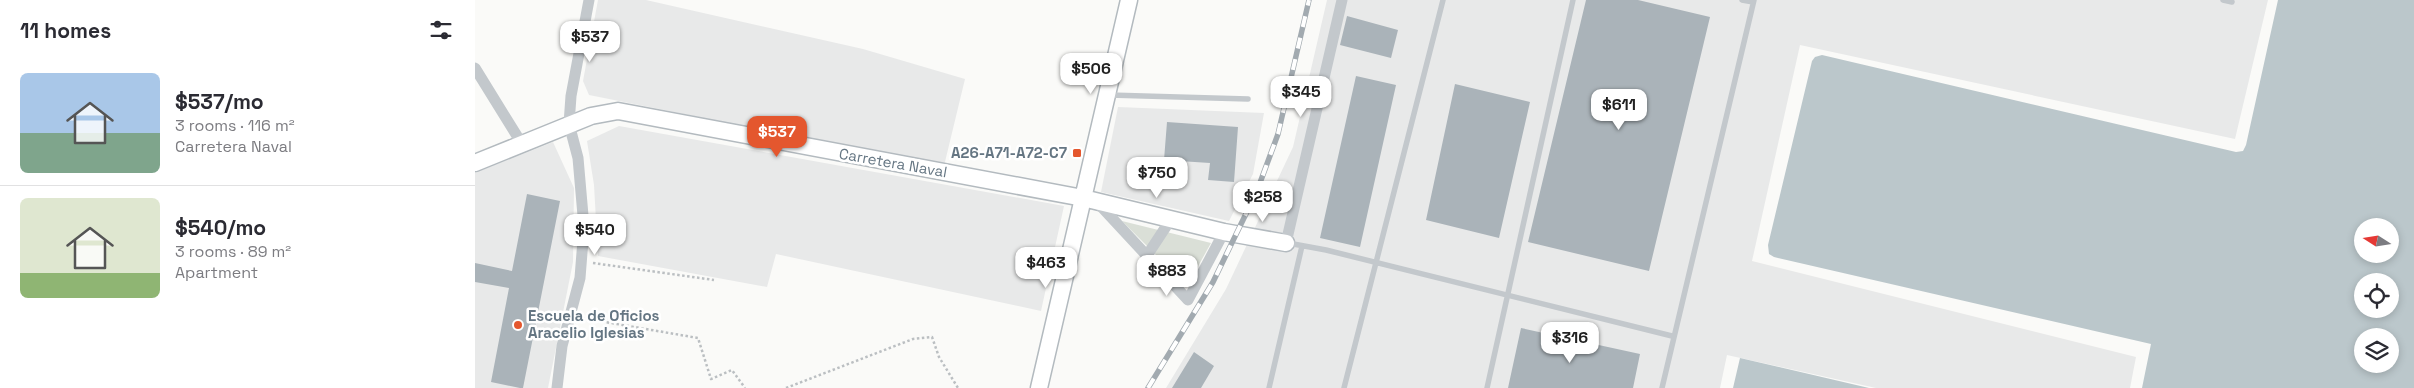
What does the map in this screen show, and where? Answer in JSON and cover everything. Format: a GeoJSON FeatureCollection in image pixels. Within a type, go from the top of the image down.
{"type":"FeatureCollection","features":[{"type":"Feature","properties":{"kind":"main road"},"geometry":{"type":"LineString","coordinates":[[1039,388],[1089,199],[1107,95],[1129,0]]}},
{"type":"Feature","properties":{"kind":"main road","name":"Carretera Naval"},"geometry":{"type":"LineString","coordinates":[[475,163],[591,116],[618,111],[1089,199],[1224,232],[1285,243]]}},
{"type":"Feature","properties":{"kind":"street"},"geometry":{"type":"LineString","coordinates":[[557,388],[562,346],[571,316],[581,262],[584,227],[578,158],[569,124],[571,96],[589,0]]}},
{"type":"Feature","properties":{"kind":"street"},"geometry":{"type":"LineString","coordinates":[[1285,243],[1342,0]]}},
{"type":"Feature","properties":{"kind":"street"},"geometry":{"type":"LineString","coordinates":[[475,68],[522,144]]}},
{"type":"Feature","properties":{"kind":"street"},"geometry":{"type":"LineString","coordinates":[[1089,199],[1188,300],[1224,232]]}},
{"type":"Feature","properties":{"kind":"street"},"geometry":{"type":"LineString","coordinates":[[1146,257],[1171,218]]}},
{"type":"Feature","properties":{"kind":"lane"},"geometry":{"type":"LineString","coordinates":[[1344,388],[1443,0]]}},
{"type":"Feature","properties":{"kind":"lane"},"geometry":{"type":"LineString","coordinates":[[1487,388],[1573,0]]}},
{"type":"Feature","properties":{"kind":"lane"},"geometry":{"type":"LineString","coordinates":[[1661,388],[1753,1],[1742,0]]}},
{"type":"Feature","properties":{"kind":"lane"},"geometry":{"type":"LineString","coordinates":[[2223,0],[2232,2]]}},
{"type":"Feature","properties":{"kind":"lane"},"geometry":{"type":"LineString","coordinates":[[1107,95],[1248,99]]}},
{"type":"Feature","properties":{"kind":"lane"},"geometry":{"type":"LineString","coordinates":[[1285,243],[1376,263],[1673,336]]}},
{"type":"Feature","properties":{"kind":"lane"},"geometry":{"type":"LineString","coordinates":[[1269,388],[1302,246]]}},
{"type":"Feature","properties":{"kind":"path"},"geometry":{"type":"LineString","coordinates":[[581,262],[714,280]]}},
{"type":"Feature","properties":{"kind":"path"},"geometry":{"type":"LineString","coordinates":[[571,316],[698,338],[711,379],[732,370],[745,388]]}},
{"type":"Feature","properties":{"kind":"path"},"geometry":{"type":"LineString","coordinates":[[786,388],[913,339],[932,336],[939,357],[958,388]]}},
{"type":"Feature","properties":{"kind":"shaded area"},"geometry":{"type":"Polygon","coordinates":[[[598,0],[646,0],[863,49],[965,79],[944,166],[589,95],[583,81],[598,0]]]}},
{"type":"Feature","properties":{"kind":"shaded area"},"geometry":{"type":"Polygon","coordinates":[[[1327,0],[2268,0],[2235,139],[1800,45],[1752,261],[2136,357],[2130,388],[1876,388],[1727,355],[1720,388],[1166,388],[1226,289],[1293,147],[1327,0]]]}},
{"type":"Feature","properties":{"kind":"shaded area"},"geometry":{"type":"Polygon","coordinates":[[[2278,0],[2414,0],[2414,388],[2142,388],[2151,344],[1774,257],[1769,254],[1768,245],[1812,61],[1815,57],[1822,55],[2236,152],[2243,151],[2246,145],[2278,0]]]}},
{"type":"Feature","properties":{"kind":"shaded area"},"geometry":{"type":"Polygon","coordinates":[[[1118,107],[1264,113],[1253,174],[1229,221],[1101,192],[1118,107]]]}},
{"type":"Feature","properties":{"kind":"shaded area"},"geometry":{"type":"Polygon","coordinates":[[[619,126],[1064,206],[1041,311],[776,254],[767,287],[598,256],[594,185],[587,141],[619,126]]]}},
{"type":"Feature","properties":{"kind":"shaded area","name":"Escuela de Oficios Aracelio Iglesias"},"geometry":{"type":"Polygon","coordinates":[[[553,142],[574,188],[573,262],[548,388],[475,388],[475,173],[553,142]]]}},
{"type":"Feature","properties":{"kind":"shaded area"},"geometry":{"type":"Polygon","coordinates":[[[1122,221],[1211,243],[1187,286],[1122,221]]]}},
{"type":"Feature","properties":{"kind":"shaded area"},"geometry":{"type":"Polygon","coordinates":[[[1740,358],[1869,388],[1733,388],[1740,358]]]}},
{"type":"Feature","properties":{"kind":"building"},"geometry":{"type":"Polygon","coordinates":[[[1586,0],[1638,0],[1710,17],[1649,271],[1528,242],[1586,0]]]}},
{"type":"Feature","properties":{"kind":"building"},"geometry":{"type":"Polygon","coordinates":[[[1347,16],[1398,30],[1391,58],[1340,45],[1347,16]]]}},
{"type":"Feature","properties":{"kind":"building"},"geometry":{"type":"Polygon","coordinates":[[[1356,76],[1396,85],[1360,247],[1320,238],[1356,76]]]}},
{"type":"Feature","properties":{"kind":"building"},"geometry":{"type":"Polygon","coordinates":[[[1455,84],[1530,102],[1499,238],[1426,220],[1455,84]]]}},
{"type":"Feature","properties":{"kind":"building"},"geometry":{"type":"Polygon","coordinates":[[[1167,122],[1238,127],[1234,182],[1208,180],[1210,163],[1164,160],[1167,122]]]}},
{"type":"Feature","properties":{"kind":"building"},"geometry":{"type":"Polygon","coordinates":[[[527,194],[560,201],[523,388],[520,388],[491,382],[509,288],[475,282],[475,263],[512,271],[527,194]]]}},
{"type":"Feature","properties":{"kind":"building"},"geometry":{"type":"Polygon","coordinates":[[[1521,328],[1640,354],[1633,388],[1508,388],[1521,328]]]}},
{"type":"Feature","properties":{"kind":"building"},"geometry":{"type":"Polygon","coordinates":[[[1194,352],[1214,366],[1201,388],[1172,388],[1194,352]]]}},
{"type":"Feature","properties":{"kind":"railway"},"geometry":{"type":"LineString","coordinates":[[1148,388],[1213,282],[1257,191],[1278,134],[1309,0]]}},
{"type":"Feature","properties":{"kind":"place","name":"A26-A71-A72-C7"},"geometry":{"type":"Point","coordinates":[1077,153]}},
{"type":"Feature","properties":{"kind":"place","name":"Escuela de Oficios Aracelio Iglesias"},"geometry":{"type":"Point","coordinates":[518,325]}}]}
